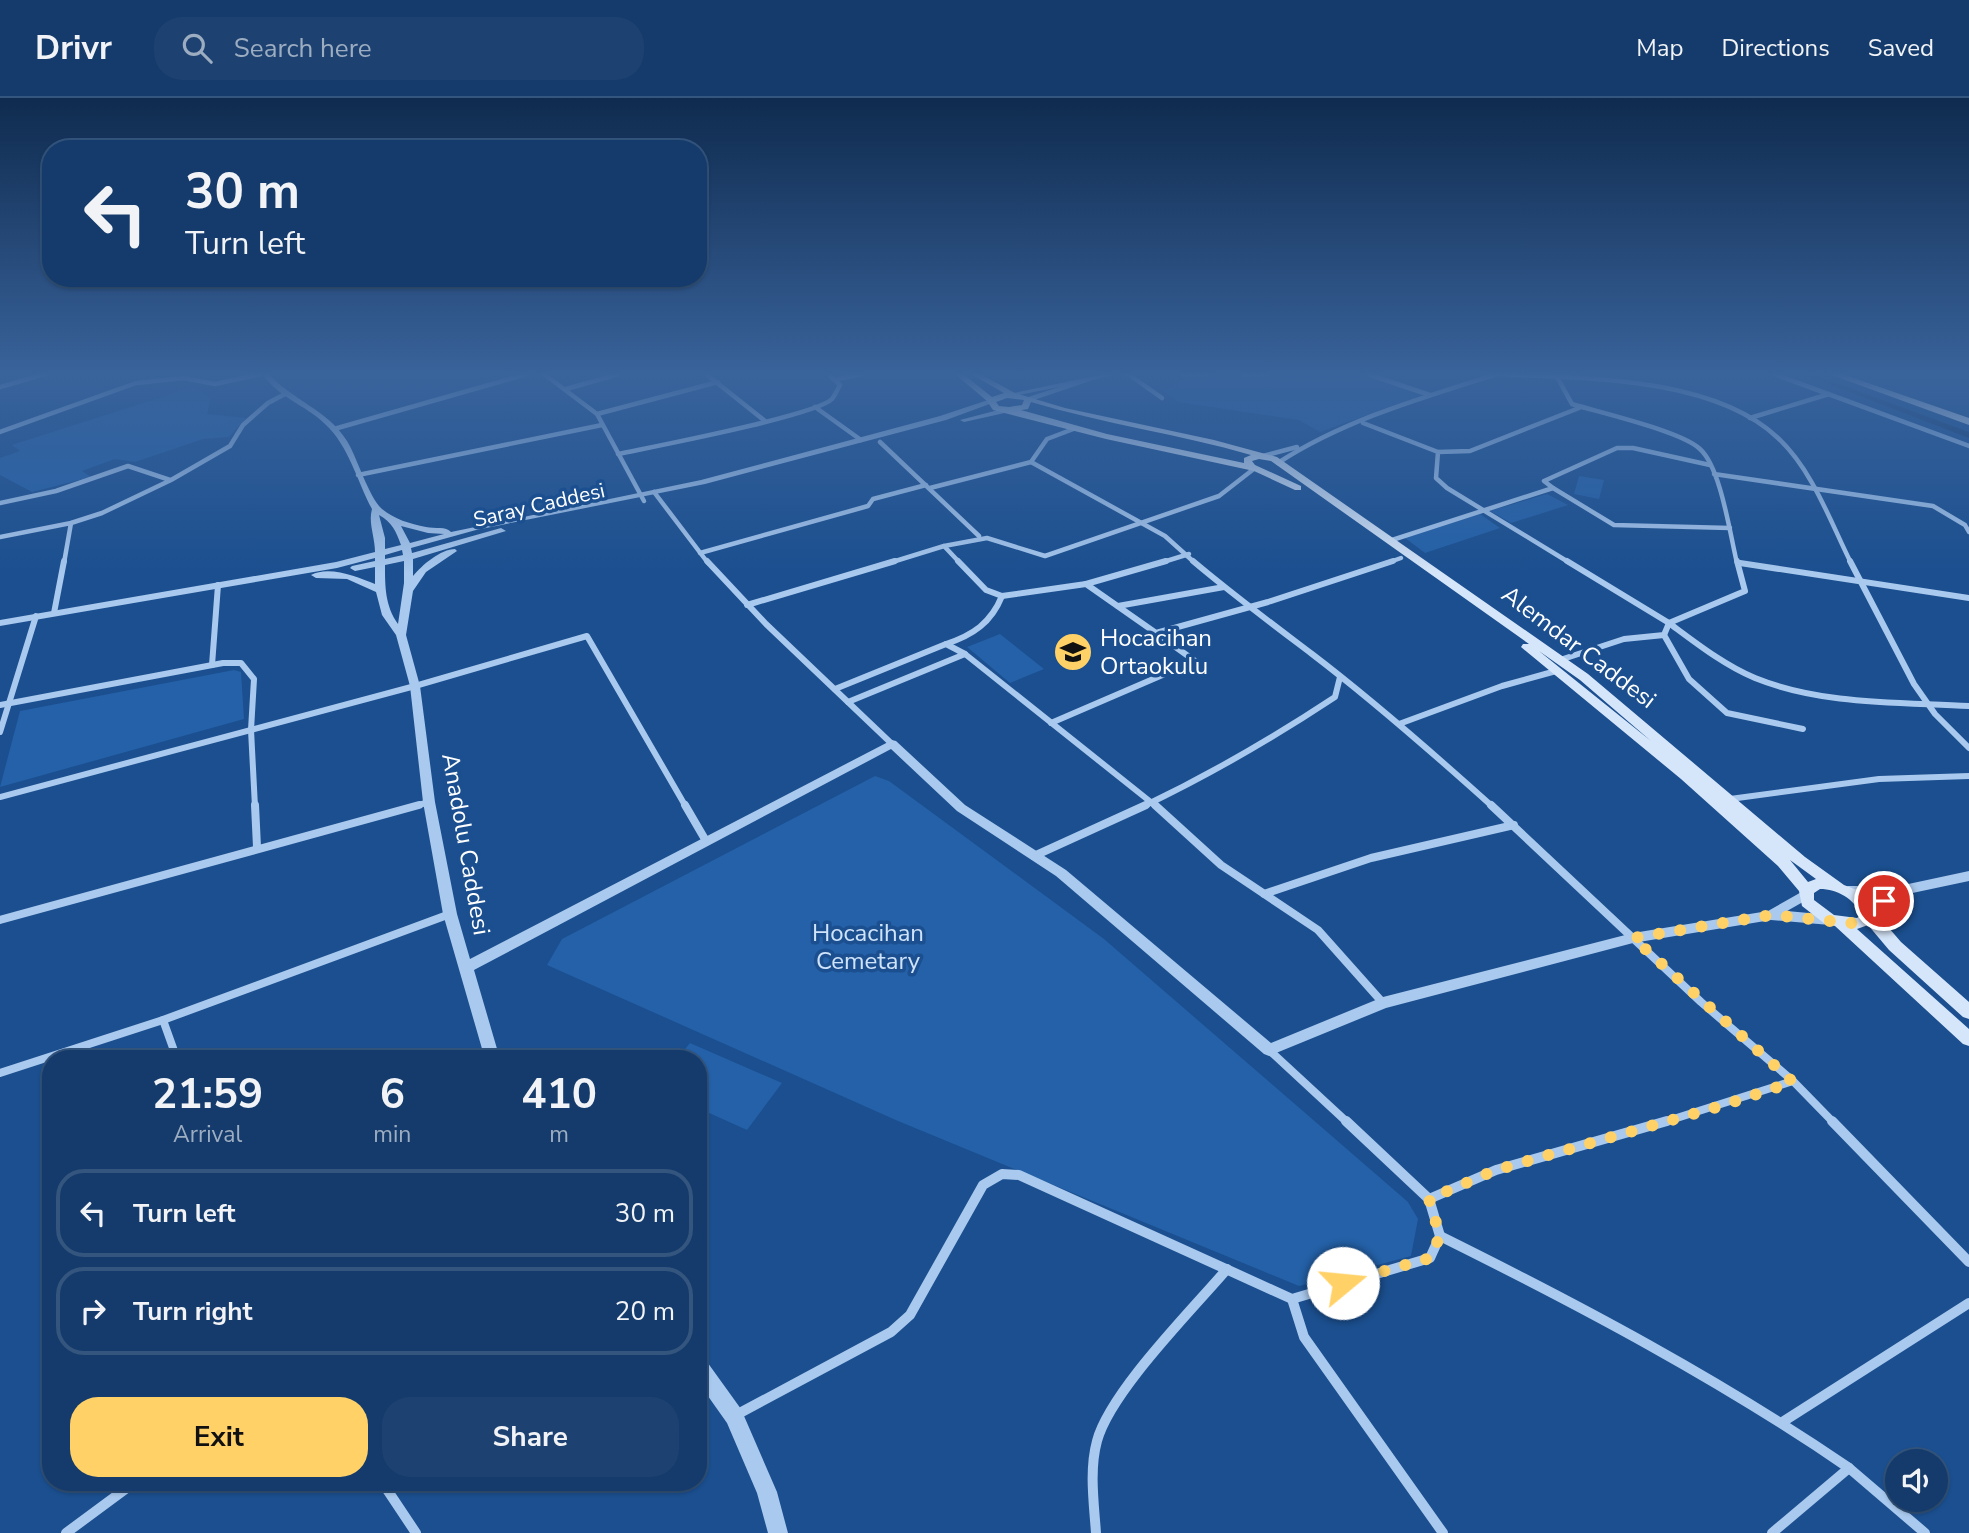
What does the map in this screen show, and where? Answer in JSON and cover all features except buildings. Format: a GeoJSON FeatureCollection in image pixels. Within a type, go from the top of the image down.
{"type":"FeatureCollection","features":[{"type":"Feature","properties":{"kind":"main road","name":"Alemdar Caddesi"},"geometry":{"type":"LineString","coordinates":[[1134,441],[1255,468],[1291,484],[1558,665],[1783,862],[1806,892],[1812,909],[1836,922]]}},
{"type":"Feature","properties":{"kind":"main road"},"geometry":{"type":"LineString","coordinates":[[1200,441],[1263,456]]}},
{"type":"Feature","properties":{"kind":"main road"},"geometry":{"type":"LineString","coordinates":[[1263,456],[1247,460],[1255,468],[1273,469],[1278,463]]}},
{"type":"Feature","properties":{"kind":"main road","name":"Alemdar Caddesi"},"geometry":{"type":"LineString","coordinates":[[1263,456],[1278,463],[1389,541],[1653,733],[1800,860],[1843,889],[1869,913]]}},
{"type":"Feature","properties":{"kind":"main road"},"geometry":{"type":"LineString","coordinates":[[1806,892],[1818,884],[1843,889]]}},
{"type":"Feature","properties":{"kind":"main road"},"geometry":{"type":"LineString","coordinates":[[1836,922],[1860,924],[1869,913],[1895,946],[1969,1013]]}},
{"type":"Feature","properties":{"kind":"main road"},"geometry":{"type":"LineString","coordinates":[[1836,922],[1969,1039]]}},
{"type":"Feature","properties":{"kind":"street"},"geometry":{"type":"LineString","coordinates":[[0,537],[71,523],[102,513],[171,480],[230,446],[234,441]]}},
{"type":"Feature","properties":{"kind":"street"},"geometry":{"type":"LineString","coordinates":[[308,575],[407,552],[394,521],[388,513],[376,509],[343,441]]}},
{"type":"Feature","properties":{"kind":"street"},"geometry":{"type":"LineString","coordinates":[[358,475],[524,441]]}},
{"type":"Feature","properties":{"kind":"street"},"geometry":{"type":"LineString","coordinates":[[611,441],[642,498]]}},
{"type":"Feature","properties":{"kind":"street"},"geometry":{"type":"LineString","coordinates":[[618,454],[688,441]]}},
{"type":"Feature","properties":{"kind":"street","name":"Saray Caddesi"},"geometry":{"type":"LineString","coordinates":[[656,495],[856,441]]}},
{"type":"Feature","properties":{"kind":"street","name":"Saray Caddesi"},"geometry":{"type":"LineString","coordinates":[[407,552],[884,441]]}},
{"type":"Feature","properties":{"kind":"street"},"geometry":{"type":"LineString","coordinates":[[700,553],[868,506],[873,499],[1031,462],[1046,441]]}},
{"type":"Feature","properties":{"kind":"street"},"geometry":{"type":"LineString","coordinates":[[1263,456],[1315,441]]}},
{"type":"Feature","properties":{"kind":"street"},"geometry":{"type":"LineString","coordinates":[[1408,441],[1438,453],[1470,451],[1496,441]]}},
{"type":"Feature","properties":{"kind":"street"},"geometry":{"type":"LineString","coordinates":[[1686,441],[1701,450],[1714,474],[1745,591],[1669,623],[1664,635],[1670,650],[1691,684],[1727,713],[1803,729]]}},
{"type":"Feature","properties":{"kind":"street"},"geometry":{"type":"LineString","coordinates":[[1780,441],[1814,489],[1926,703],[1969,748]]}},
{"type":"Feature","properties":{"kind":"street"},"geometry":{"type":"LineString","coordinates":[[880,442],[979,536]]}},
{"type":"Feature","properties":{"kind":"street"},"geometry":{"type":"LineString","coordinates":[[1278,463],[1307,444]]}},
{"type":"Feature","properties":{"kind":"street"},"geometry":{"type":"LineString","coordinates":[[1710,465],[1633,448],[1617,448],[1544,481],[1614,524],[1730,528]]}},
{"type":"Feature","properties":{"kind":"street"},"geometry":{"type":"LineString","coordinates":[[1438,453],[1436,478],[1447,488],[1669,623],[1718,658],[1775,686],[1846,697],[1969,706]]}},
{"type":"Feature","properties":{"kind":"street"},"geometry":{"type":"LineString","coordinates":[[1031,462],[1165,536],[1189,554],[1245,606],[1399,724],[1514,825],[1633,938],[1793,1082],[1969,1262]]}},
{"type":"Feature","properties":{"kind":"street"},"geometry":{"type":"LineString","coordinates":[[0,503],[56,491],[128,466],[171,480]]}},
{"type":"Feature","properties":{"kind":"street"},"geometry":{"type":"LineString","coordinates":[[747,605],[979,536],[994,537],[1032,554],[1045,555],[1219,496],[1255,468]]}},
{"type":"Feature","properties":{"kind":"street"},"geometry":{"type":"LineString","coordinates":[[1714,474],[1933,506],[1965,525],[1969,532]]}},
{"type":"Feature","properties":{"kind":"street"},"geometry":{"type":"LineString","coordinates":[[1389,541],[1553,488]]}},
{"type":"Feature","properties":{"kind":"street"},"geometry":{"type":"LineString","coordinates":[[656,495],[700,553],[747,605],[961,808],[1061,873],[1269,1050],[1429,1199],[1440,1236],[1430,1258],[1292,1299],[1019,1175],[1002,1174],[984,1185],[910,1315],[891,1332],[734,1416]]}},
{"type":"Feature","properties":{"kind":"street","name":"Saray Caddesi"},"geometry":{"type":"LineString","coordinates":[[407,552],[475,528],[642,498]]}},
{"type":"Feature","properties":{"kind":"street","name":"Anadolu Caddesi"},"geometry":{"type":"LineString","coordinates":[[376,509],[374,517],[380,538],[380,590],[387,615],[401,635],[415,686],[429,802],[450,914],[490,1050]]}},
{"type":"Feature","properties":{"kind":"street"},"geometry":{"type":"LineString","coordinates":[[394,521],[428,530],[475,528]]}},
{"type":"Feature","properties":{"kind":"street"},"geometry":{"type":"LineString","coordinates":[[54,613],[71,523]]}},
{"type":"Feature","properties":{"kind":"street"},"geometry":{"type":"LineString","coordinates":[[409,589],[415,578],[433,562],[487,535]]}},
{"type":"Feature","properties":{"kind":"street"},"geometry":{"type":"LineString","coordinates":[[944,546],[986,590],[1002,596],[1086,584],[1189,554]]}},
{"type":"Feature","properties":{"kind":"street","name":"Anadolu Caddesi"},"geometry":{"type":"LineString","coordinates":[[401,635],[409,589],[407,552]]}},
{"type":"Feature","properties":{"kind":"street"},"geometry":{"type":"LineString","coordinates":[[1156,633],[1289,595],[1401,558]]}},
{"type":"Feature","properties":{"kind":"street"},"geometry":{"type":"LineString","coordinates":[[0,623],[378,559]]}},
{"type":"Feature","properties":{"kind":"street"},"geometry":{"type":"LineString","coordinates":[[1740,564],[1969,598]]}},
{"type":"Feature","properties":{"kind":"street"},"geometry":{"type":"LineString","coordinates":[[282,576],[349,576],[380,590]]}},
{"type":"Feature","properties":{"kind":"street"},"geometry":{"type":"LineString","coordinates":[[1051,723],[1195,661],[1086,584]]}},
{"type":"Feature","properties":{"kind":"street"},"geometry":{"type":"LineString","coordinates":[[212,665],[218,585]]}},
{"type":"Feature","properties":{"kind":"street"},"geometry":{"type":"LineString","coordinates":[[1117,606],[1224,587]]}},
{"type":"Feature","properties":{"kind":"street"},"geometry":{"type":"LineString","coordinates":[[835,689],[971,636],[994,617],[1002,596]]}},
{"type":"Feature","properties":{"kind":"street"},"geometry":{"type":"LineString","coordinates":[[0,732],[3,705],[36,617]]}},
{"type":"Feature","properties":{"kind":"street"},"geometry":{"type":"LineString","coordinates":[[1399,724],[1558,665],[1614,640],[1641,635],[1664,635]]}},
{"type":"Feature","properties":{"kind":"street"},"geometry":{"type":"LineString","coordinates":[[0,797],[415,686],[587,636],[706,841]]}},
{"type":"Feature","properties":{"kind":"street"},"geometry":{"type":"LineString","coordinates":[[946,644],[964,654],[1153,803],[1221,865],[1318,930],[1383,1003]]}},
{"type":"Feature","properties":{"kind":"street"},"geometry":{"type":"LineString","coordinates":[[848,702],[964,654]]}},
{"type":"Feature","properties":{"kind":"street"},"geometry":{"type":"LineString","coordinates":[[3,705],[212,665],[241,663],[249,669],[254,679],[251,730],[257,847]]}},
{"type":"Feature","properties":{"kind":"street"},"geometry":{"type":"LineString","coordinates":[[1034,856],[1153,803],[1315,710],[1335,697],[1340,677]]}},
{"type":"Feature","properties":{"kind":"street"},"geometry":{"type":"LineString","coordinates":[[465,968],[892,744]]}},
{"type":"Feature","properties":{"kind":"street"},"geometry":{"type":"LineString","coordinates":[[1730,799],[1879,779],[1969,776]]}},
{"type":"Feature","properties":{"kind":"street"},"geometry":{"type":"LineString","coordinates":[[0,920],[257,847],[429,802]]}},
{"type":"Feature","properties":{"kind":"street"},"geometry":{"type":"LineString","coordinates":[[1264,894],[1371,858],[1514,825]]}},
{"type":"Feature","properties":{"kind":"street"},"geometry":{"type":"LineString","coordinates":[[1843,889],[1899,891],[1969,876]]}},
{"type":"Feature","properties":{"kind":"street"},"geometry":{"type":"LineString","coordinates":[[1869,913],[1899,891]]}},
{"type":"Feature","properties":{"kind":"street"},"geometry":{"type":"LineString","coordinates":[[1771,915],[1806,892]]}},
{"type":"Feature","properties":{"kind":"street"},"geometry":{"type":"LineString","coordinates":[[71,1050],[163,1020],[450,914]]}},
{"type":"Feature","properties":{"kind":"street"},"geometry":{"type":"LineString","coordinates":[[1269,1050],[1383,1003],[1633,938],[1771,915],[1836,922]]}},
{"type":"Feature","properties":{"kind":"street"},"geometry":{"type":"LineString","coordinates":[[163,1020],[174,1050]]}},
{"type":"Feature","properties":{"kind":"street"},"geometry":{"type":"LineString","coordinates":[[0,1073],[42,1059]]}},
{"type":"Feature","properties":{"kind":"street"},"geometry":{"type":"LineString","coordinates":[[1429,1199],[1496,1170],[1721,1106],[1793,1082]]}},
{"type":"Feature","properties":{"kind":"street"},"geometry":{"type":"LineString","coordinates":[[1440,1236],[1563,1297],[1784,1421],[1849,1468],[1925,1533]]}},
{"type":"Feature","properties":{"kind":"street"},"geometry":{"type":"LineString","coordinates":[[1096,1533],[1092,1485],[1097,1438],[1119,1400],[1227,1269]]}},
{"type":"Feature","properties":{"kind":"street"},"geometry":{"type":"LineString","coordinates":[[1292,1299],[1304,1338],[1443,1533]]}},
{"type":"Feature","properties":{"kind":"street"},"geometry":{"type":"LineString","coordinates":[[1784,1421],[1969,1303]]}},
{"type":"Feature","properties":{"kind":"street"},"geometry":{"type":"LineString","coordinates":[[707,1378],[734,1416],[767,1492],[778,1533]]}},
{"type":"Feature","properties":{"kind":"street"},"geometry":{"type":"LineString","coordinates":[[1772,1533],[1849,1468]]}},
{"type":"Feature","properties":{"kind":"street"},"geometry":{"type":"LineString","coordinates":[[66,1533],[123,1491]]}},
{"type":"Feature","properties":{"kind":"street"},"geometry":{"type":"LineString","coordinates":[[388,1491],[416,1533]]}},
{"type":"Feature","properties":{"kind":"green space"},"geometry":{"type":"Polygon","coordinates":[[[25,441],[197,441],[135,462],[115,459],[82,471],[91,477],[32,492],[0,475],[0,458],[20,451],[12,445],[25,441]]]}},
{"type":"Feature","properties":{"kind":"green space"},"geometry":{"type":"Polygon","coordinates":[[[1579,476],[1604,480],[1599,499],[1574,494],[1579,476]]]}},
{"type":"Feature","properties":{"kind":"green space"},"geometry":{"type":"Polygon","coordinates":[[[1547,494],[1568,505],[1511,523],[1490,511],[1547,494]]]}},
{"type":"Feature","properties":{"kind":"green space"},"geometry":{"type":"Polygon","coordinates":[[[1480,514],[1500,528],[1425,553],[1405,538],[1480,514]]]}},
{"type":"Feature","properties":{"kind":"green space"},"geometry":{"type":"Polygon","coordinates":[[[1000,634],[1044,669],[1010,683],[967,647],[1000,634]]]}},
{"type":"Feature","properties":{"kind":"green space"},"geometry":{"type":"Polygon","coordinates":[[[234,670],[241,672],[244,719],[0,787],[20,711],[234,670]]]}},
{"type":"Feature","properties":{"kind":"green space","name":"Hocacihan Cemetary"},"geometry":{"type":"Polygon","coordinates":[[[875,776],[889,781],[1104,939],[1408,1202],[1418,1219],[1411,1256],[1299,1286],[898,1121],[547,965],[562,939],[875,776]]]}},
{"type":"Feature","properties":{"kind":"green space"},"geometry":{"type":"Polygon","coordinates":[[[690,1043],[706,1050],[684,1050],[690,1043]]]}},
{"type":"Feature","properties":{"kind":"green space"},"geometry":{"type":"Polygon","coordinates":[[[707,1050],[782,1083],[747,1130],[707,1112],[707,1050]]]}},
{"type":"Feature","properties":{"kind":"place","name":"Hocacihan Ortaokulu"},"geometry":{"type":"Point","coordinates":[1073,652]}},
{"type":"Feature","properties":{"kind":"route"},"geometry":{"type":"LineString","coordinates":[[1343,1283],[1430,1258],[1440,1236],[1429,1199],[1496,1170],[1721,1106],[1793,1082],[1633,938],[1771,915],[1860,924],[1869,916],[1868,910],[1884,901]]}}]}
